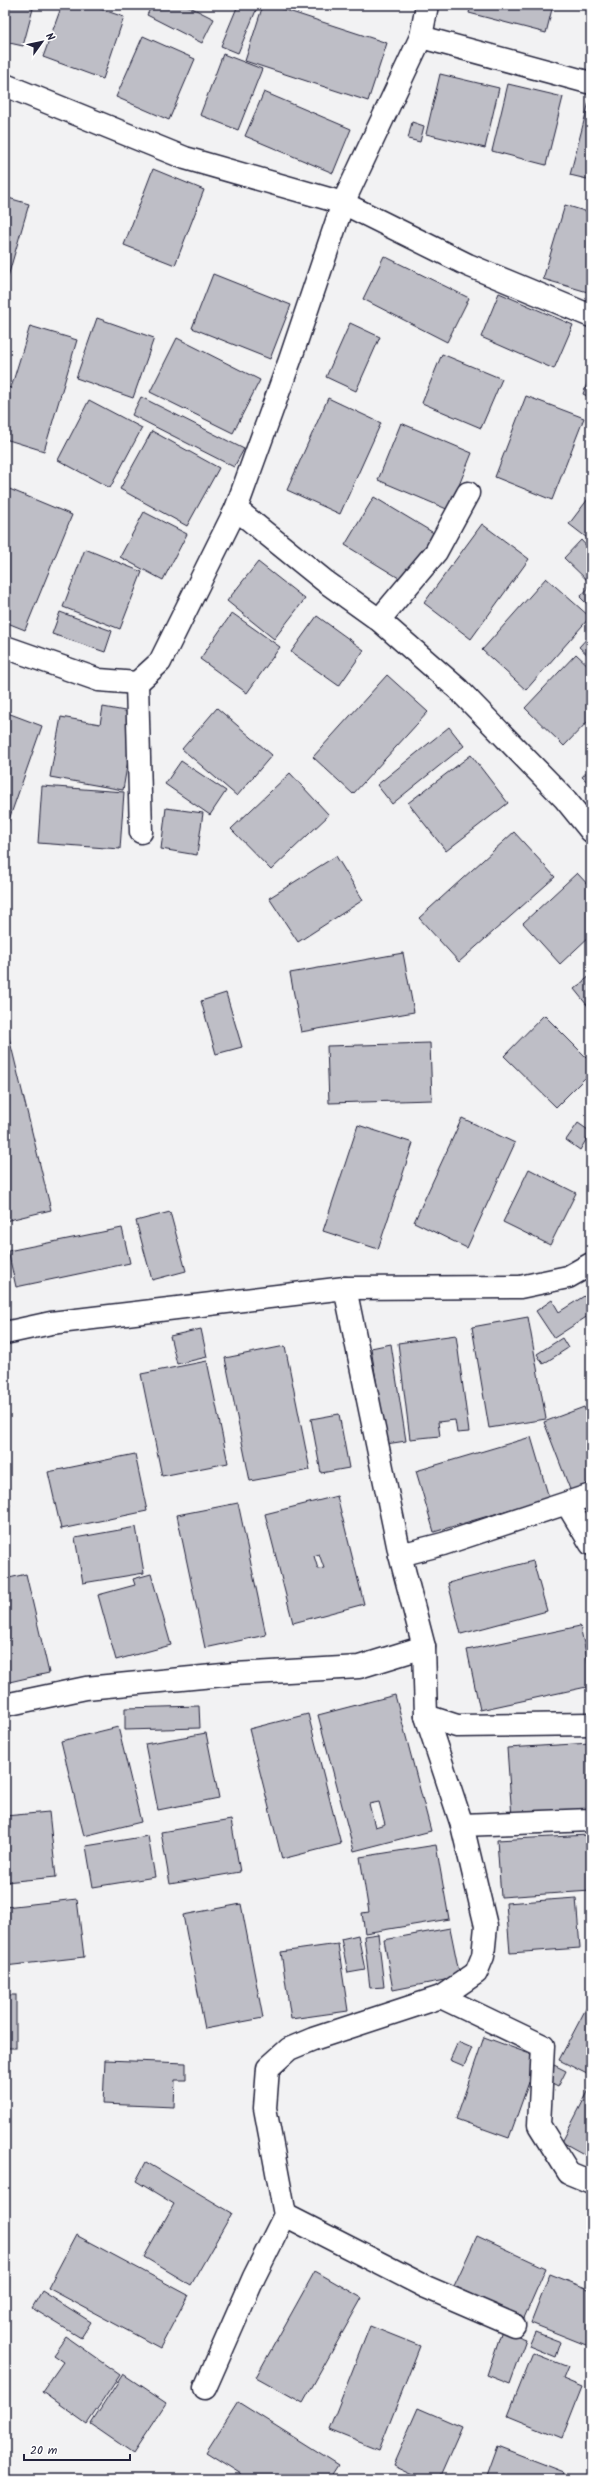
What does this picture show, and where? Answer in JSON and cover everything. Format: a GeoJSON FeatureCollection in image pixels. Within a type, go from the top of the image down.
{"type":"FeatureCollection","features":[{"type":"Feature","properties":{"kind":"street"},"geometry":{"type":"LineString","coordinates":[[5,647],[100,680],[137,683],[160,662],[236,509],[290,360],[343,203],[421,37],[426,5]]}},
{"type":"Feature","properties":{"kind":"street"},"geometry":{"type":"LineString","coordinates":[[421,37],[591,83]]}},
{"type":"Feature","properties":{"kind":"street"},"geometry":{"type":"LineString","coordinates":[[5,85],[185,158],[343,203],[468,265],[586,310]]}},
{"type":"Feature","properties":{"kind":"street"},"geometry":{"type":"LineString","coordinates":[[379,620],[436,552],[468,493]]}},
{"type":"Feature","properties":{"kind":"street"},"geometry":{"type":"LineString","coordinates":[[236,509],[326,582],[379,620],[458,689],[565,799],[591,831]]}},
{"type":"Feature","properties":{"kind":"street"},"geometry":{"type":"LineString","coordinates":[[137,683],[141,832]]}},
{"type":"Feature","properties":{"kind":"street"},"geometry":{"type":"LineString","coordinates":[[5,1333],[51,1323],[345,1288],[520,1287],[568,1277],[591,1264]]}},
{"type":"Feature","properties":{"kind":"street"},"geometry":{"type":"LineString","coordinates":[[205,2388],[254,2277],[285,2215],[265,2108],[268,2068],[289,2049],[313,2039],[441,1997],[476,1973],[483,1956],[486,1926],[462,1824],[426,1716],[424,1647],[400,1555],[345,1288]]}},
{"type":"Feature","properties":{"kind":"street"},"geometry":{"type":"LineString","coordinates":[[400,1555],[443,1544],[591,1495]]}},
{"type":"Feature","properties":{"kind":"street"},"geometry":{"type":"LineString","coordinates":[[567,1504],[591,1544]]}},
{"type":"Feature","properties":{"kind":"street"},"geometry":{"type":"LineString","coordinates":[[5,1705],[86,1688],[234,1674],[359,1667],[424,1647]]}},
{"type":"Feature","properties":{"kind":"street"},"geometry":{"type":"LineString","coordinates":[[426,1716],[464,1726],[591,1724]]}},
{"type":"Feature","properties":{"kind":"street"},"geometry":{"type":"LineString","coordinates":[[462,1824],[591,1820]]}},
{"type":"Feature","properties":{"kind":"street"},"geometry":{"type":"LineString","coordinates":[[441,1997],[543,2046],[539,2124],[569,2173],[591,2182]]}},
{"type":"Feature","properties":{"kind":"street"},"geometry":{"type":"LineString","coordinates":[[285,2215],[426,2287],[514,2325]]}},
{"type":"Feature","properties":{"kind":"building"},"geometry":{"type":"Polygon","coordinates":[[[5,5],[34,5],[23,46],[5,42],[5,5]]]}},
{"type":"Feature","properties":{"kind":"building"},"geometry":{"type":"Polygon","coordinates":[[[62,5],[89,5],[124,17],[103,79],[43,57],[62,5]]]}},
{"type":"Feature","properties":{"kind":"building"},"geometry":{"type":"Polygon","coordinates":[[[120,5],[130,5],[129,8],[120,5]]]}},
{"type":"Feature","properties":{"kind":"building"},"geometry":{"type":"Polygon","coordinates":[[[152,5],[186,5],[214,19],[202,43],[147,15],[152,5]]]}},
{"type":"Feature","properties":{"kind":"building"},"geometry":{"type":"Polygon","coordinates":[[[238,5],[257,8],[238,53],[221,46],[238,5]]]}},
{"type":"Feature","properties":{"kind":"building"},"geometry":{"type":"Polygon","coordinates":[[[263,5],[270,5],[387,43],[368,101],[245,61],[263,5]]]}},
{"type":"Feature","properties":{"kind":"building"},"geometry":{"type":"Polygon","coordinates":[[[471,5],[553,5],[546,33],[469,13],[471,5]]]}},
{"type":"Feature","properties":{"kind":"building"},"geometry":{"type":"Polygon","coordinates":[[[143,36],[195,59],[169,120],[116,97],[143,36]]]}},
{"type":"Feature","properties":{"kind":"building"},"geometry":{"type":"Polygon","coordinates":[[[223,54],[262,69],[238,130],[200,115],[223,54]]]}},
{"type":"Feature","properties":{"kind":"building"},"geometry":{"type":"Polygon","coordinates":[[[440,74],[499,88],[485,148],[426,134],[440,74]]]}},
{"type":"Feature","properties":{"kind":"building"},"geometry":{"type":"Polygon","coordinates":[[[508,84],[563,97],[546,165],[492,151],[508,84]]]}},
{"type":"Feature","properties":{"kind":"building"},"geometry":{"type":"Polygon","coordinates":[[[264,92],[351,129],[333,173],[245,136],[264,92]]]}},
{"type":"Feature","properties":{"kind":"building"},"geometry":{"type":"Polygon","coordinates":[[[591,94],[591,180],[570,175],[591,94]]]}},
{"type":"Feature","properties":{"kind":"building"},"geometry":{"type":"Polygon","coordinates":[[[412,122],[424,126],[420,142],[408,139],[412,122]]]}},
{"type":"Feature","properties":{"kind":"building"},"geometry":{"type":"Polygon","coordinates":[[[153,169],[204,190],[175,265],[124,245],[153,169]]]}},
{"type":"Feature","properties":{"kind":"building"},"geometry":{"type":"Polygon","coordinates":[[[5,197],[29,204],[5,287],[5,197]]]}},
{"type":"Feature","properties":{"kind":"building"},"geometry":{"type":"Polygon","coordinates":[[[565,205],[591,213],[591,293],[543,279],[565,205]]]}},
{"type":"Feature","properties":{"kind":"building"},"geometry":{"type":"Polygon","coordinates":[[[384,256],[469,298],[447,342],[363,299],[384,256]]]}},
{"type":"Feature","properties":{"kind":"building"},"geometry":{"type":"Polygon","coordinates":[[[213,274],[291,305],[270,359],[192,328],[213,274]]]}},
{"type":"Feature","properties":{"kind":"building"},"geometry":{"type":"Polygon","coordinates":[[[499,293],[573,325],[554,369],[481,337],[499,293]]]}},
{"type":"Feature","properties":{"kind":"building"},"geometry":{"type":"Polygon","coordinates":[[[97,318],[154,338],[133,398],[76,378],[97,318]]]}},
{"type":"Feature","properties":{"kind":"building"},"geometry":{"type":"Polygon","coordinates":[[[350,323],[380,337],[356,391],[326,377],[350,323]]]}},
{"type":"Feature","properties":{"kind":"building"},"geometry":{"type":"Polygon","coordinates":[[[30,326],[77,340],[44,451],[5,439],[5,386],[11,388],[30,326]]]}},
{"type":"Feature","properties":{"kind":"building"},"geometry":{"type":"Polygon","coordinates":[[[177,338],[260,380],[233,433],[150,392],[177,338]]]}},
{"type":"Feature","properties":{"kind":"building"},"geometry":{"type":"Polygon","coordinates":[[[442,354],[502,379],[481,428],[422,403],[442,354]]]}},
{"type":"Feature","properties":{"kind":"building"},"geometry":{"type":"Polygon","coordinates":[[[591,373],[591,398],[583,394],[591,373]]]}},
{"type":"Feature","properties":{"kind":"building"},"geometry":{"type":"Polygon","coordinates":[[[526,396],[584,418],[552,500],[495,477],[526,396]]]}},
{"type":"Feature","properties":{"kind":"building"},"geometry":{"type":"Polygon","coordinates":[[[141,397],[244,449],[234,467],[132,415],[141,397]]]}},
{"type":"Feature","properties":{"kind":"building"},"geometry":{"type":"Polygon","coordinates":[[[328,398],[381,423],[340,514],[287,490],[328,398]]]}},
{"type":"Feature","properties":{"kind":"building"},"geometry":{"type":"Polygon","coordinates":[[[89,400],[142,428],[110,488],[58,460],[89,400]]]}},
{"type":"Feature","properties":{"kind":"building"},"geometry":{"type":"Polygon","coordinates":[[[401,423],[472,453],[449,510],[378,480],[401,423]]]}},
{"type":"Feature","properties":{"kind":"building"},"geometry":{"type":"Polygon","coordinates":[[[152,431],[219,468],[187,526],[120,489],[152,431]]]}},
{"type":"Feature","properties":{"kind":"building"},"geometry":{"type":"Polygon","coordinates":[[[7,488],[72,515],[25,630],[5,622],[7,488]]]}},
{"type":"Feature","properties":{"kind":"building"},"geometry":{"type":"Polygon","coordinates":[[[591,495],[591,541],[569,524],[591,495]]]}},
{"type":"Feature","properties":{"kind":"building"},"geometry":{"type":"Polygon","coordinates":[[[374,497],[437,535],[407,583],[345,545],[374,497]]]}},
{"type":"Feature","properties":{"kind":"building"},"geometry":{"type":"Polygon","coordinates":[[[144,512],[187,534],[163,580],[120,557],[144,512]]]}},
{"type":"Feature","properties":{"kind":"building"},"geometry":{"type":"Polygon","coordinates":[[[482,524],[529,559],[471,639],[424,603],[482,524]]]}},
{"type":"Feature","properties":{"kind":"building"},"geometry":{"type":"Polygon","coordinates":[[[581,540],[591,551],[591,584],[564,558],[581,540]]]}},
{"type":"Feature","properties":{"kind":"building"},"geometry":{"type":"Polygon","coordinates":[[[85,549],[142,572],[120,629],[63,607],[85,549]]]}},
{"type":"Feature","properties":{"kind":"building"},"geometry":{"type":"Polygon","coordinates":[[[258,562],[305,599],[274,639],[227,601],[258,562]]]}},
{"type":"Feature","properties":{"kind":"building"},"geometry":{"type":"Polygon","coordinates":[[[546,578],[590,617],[526,690],[482,650],[546,578]]]}},
{"type":"Feature","properties":{"kind":"building"},"geometry":{"type":"Polygon","coordinates":[[[591,585],[591,608],[580,597],[591,585]]]}},
{"type":"Feature","properties":{"kind":"building"},"geometry":{"type":"Polygon","coordinates":[[[60,612],[112,631],[105,652],[52,634],[60,612]]]}},
{"type":"Feature","properties":{"kind":"building"},"geometry":{"type":"Polygon","coordinates":[[[232,613],[280,647],[247,693],[200,659],[232,613]]]}},
{"type":"Feature","properties":{"kind":"building"},"geometry":{"type":"Polygon","coordinates":[[[317,616],[364,650],[339,686],[291,652],[317,616]]]}},
{"type":"Feature","properties":{"kind":"building"},"geometry":{"type":"Polygon","coordinates":[[[591,634],[591,658],[579,647],[591,634]]]}},
{"type":"Feature","properties":{"kind":"building"},"geometry":{"type":"Polygon","coordinates":[[[576,654],[591,668],[591,718],[564,746],[525,708],[576,654]]]}},
{"type":"Feature","properties":{"kind":"building"},"geometry":{"type":"Polygon","coordinates":[[[387,675],[428,712],[353,794],[313,757],[387,675]]]}},
{"type":"Feature","properties":{"kind":"building"},"geometry":{"type":"Polygon","coordinates":[[[103,707],[136,713],[123,790],[50,777],[61,717],[100,724],[103,707]]]}},
{"type":"Feature","properties":{"kind":"building"},"geometry":{"type":"Polygon","coordinates":[[[217,708],[272,755],[237,796],[182,749],[217,708]]]}},
{"type":"Feature","properties":{"kind":"building"},"geometry":{"type":"Polygon","coordinates":[[[5,712],[42,726],[5,831],[5,712]]]}},
{"type":"Feature","properties":{"kind":"building"},"geometry":{"type":"Polygon","coordinates":[[[449,727],[464,746],[392,804],[377,785],[449,727]]]}},
{"type":"Feature","properties":{"kind":"building"},"geometry":{"type":"Polygon","coordinates":[[[471,755],[508,803],[446,851],[408,803],[471,755]]]}},
{"type":"Feature","properties":{"kind":"building"},"geometry":{"type":"Polygon","coordinates":[[[181,761],[226,791],[210,815],[165,784],[181,761]]]}},
{"type":"Feature","properties":{"kind":"building"},"geometry":{"type":"Polygon","coordinates":[[[591,767],[591,785],[582,777],[591,767]]]}},
{"type":"Feature","properties":{"kind":"building"},"geometry":{"type":"Polygon","coordinates":[[[290,773],[329,815],[271,870],[231,829],[290,773]]]}},
{"type":"Feature","properties":{"kind":"building"},"geometry":{"type":"Polygon","coordinates":[[[42,786],[124,792],[120,849],[38,843],[42,786]]]}},
{"type":"Feature","properties":{"kind":"building"},"geometry":{"type":"Polygon","coordinates":[[[166,808],[203,813],[197,855],[161,849],[166,808]]]}},
{"type":"Feature","properties":{"kind":"building"},"geometry":{"type":"Polygon","coordinates":[[[514,832],[555,877],[459,962],[419,918],[514,832]]]}},
{"type":"Feature","properties":{"kind":"building"},"geometry":{"type":"Polygon","coordinates":[[[336,856],[363,900],[298,942],[269,898],[336,856]]]}},
{"type":"Feature","properties":{"kind":"building"},"geometry":{"type":"Polygon","coordinates":[[[577,873],[591,888],[591,935],[560,964],[523,923],[577,873]]]}},
{"type":"Feature","properties":{"kind":"building"},"geometry":{"type":"Polygon","coordinates":[[[403,953],[414,1012],[301,1032],[290,973],[403,953]]]}},
{"type":"Feature","properties":{"kind":"building"},"geometry":{"type":"Polygon","coordinates":[[[591,975],[591,1010],[574,989],[591,975]]]}},
{"type":"Feature","properties":{"kind":"building"},"geometry":{"type":"Polygon","coordinates":[[[226,993],[242,1047],[216,1054],[201,1001],[226,993]]]}},
{"type":"Feature","properties":{"kind":"building"},"geometry":{"type":"Polygon","coordinates":[[[544,1015],[591,1062],[591,1072],[556,1107],[504,1056],[544,1015]]]}},
{"type":"Feature","properties":{"kind":"building"},"geometry":{"type":"Polygon","coordinates":[[[5,1021],[51,1210],[5,1221],[5,1021]]]}},
{"type":"Feature","properties":{"kind":"building"},"geometry":{"type":"Polygon","coordinates":[[[430,1043],[432,1100],[329,1103],[327,1046],[430,1043]]]}},
{"type":"Feature","properties":{"kind":"building"},"geometry":{"type":"Polygon","coordinates":[[[462,1118],[515,1143],[467,1248],[414,1222],[462,1118]]]}},
{"type":"Feature","properties":{"kind":"building"},"geometry":{"type":"Polygon","coordinates":[[[578,1123],[591,1132],[580,1150],[566,1140],[578,1123]]]}},
{"type":"Feature","properties":{"kind":"building"},"geometry":{"type":"Polygon","coordinates":[[[358,1125],[413,1143],[378,1249],[323,1231],[358,1125]]]}},
{"type":"Feature","properties":{"kind":"building"},"geometry":{"type":"Polygon","coordinates":[[[529,1169],[576,1193],[550,1245],[503,1222],[529,1169]]]}},
{"type":"Feature","properties":{"kind":"building"},"geometry":{"type":"Polygon","coordinates":[[[170,1212],[186,1271],[152,1280],[136,1221],[170,1212]]]}},
{"type":"Feature","properties":{"kind":"building"},"geometry":{"type":"Polygon","coordinates":[[[122,1228],[130,1263],[16,1287],[8,1251],[122,1228]]]}},
{"type":"Feature","properties":{"kind":"building"},"geometry":{"type":"Polygon","coordinates":[[[589,1293],[591,1314],[554,1338],[536,1311],[552,1300],[559,1312],[589,1293]]]}},
{"type":"Feature","properties":{"kind":"building"},"geometry":{"type":"Polygon","coordinates":[[[528,1317],[546,1419],[489,1428],[472,1327],[528,1317]]]}},
{"type":"Feature","properties":{"kind":"building"},"geometry":{"type":"Polygon","coordinates":[[[201,1329],[207,1357],[177,1364],[170,1336],[201,1329]]]}},
{"type":"Feature","properties":{"kind":"building"},"geometry":{"type":"Polygon","coordinates":[[[456,1335],[469,1432],[457,1433],[455,1420],[438,1422],[440,1436],[410,1439],[398,1343],[456,1335]]]}},
{"type":"Feature","properties":{"kind":"building"},"geometry":{"type":"Polygon","coordinates":[[[562,1338],[568,1348],[543,1364],[537,1354],[562,1338]]]}},
{"type":"Feature","properties":{"kind":"building"},"geometry":{"type":"Polygon","coordinates":[[[391,1344],[406,1441],[386,1444],[371,1348],[391,1344]]]}},
{"type":"Feature","properties":{"kind":"building"},"geometry":{"type":"Polygon","coordinates":[[[285,1346],[310,1470],[250,1481],[225,1358],[285,1346]]]}},
{"type":"Feature","properties":{"kind":"building"},"geometry":{"type":"Polygon","coordinates":[[[207,1361],[228,1463],[162,1476],[141,1374],[207,1361]]]}},
{"type":"Feature","properties":{"kind":"building"},"geometry":{"type":"Polygon","coordinates":[[[584,1407],[591,1425],[591,1484],[571,1492],[544,1422],[584,1407]]]}},
{"type":"Feature","properties":{"kind":"building"},"geometry":{"type":"Polygon","coordinates":[[[339,1414],[349,1468],[321,1473],[311,1419],[339,1414]]]}},
{"type":"Feature","properties":{"kind":"building"},"geometry":{"type":"Polygon","coordinates":[[[531,1437],[549,1498],[434,1532],[416,1471],[531,1437]]]}},
{"type":"Feature","properties":{"kind":"building"},"geometry":{"type":"Polygon","coordinates":[[[135,1454],[147,1511],[61,1529],[48,1472],[135,1454]]]}},
{"type":"Feature","properties":{"kind":"building"},"geometry":{"type":"Polygon","coordinates":[[[5,1482],[10,1506],[5,1507],[5,1482]]]}},
{"type":"Feature","properties":{"kind":"building"},"geometry":{"type":"Polygon","coordinates":[[[337,1496],[364,1604],[293,1623],[265,1514],[337,1496]],[[319,1554],[314,1556],[318,1569],[324,1568],[319,1554]]]}},
{"type":"Feature","properties":{"kind":"building"},"geometry":{"type":"Polygon","coordinates":[[[238,1503],[266,1635],[205,1648],[177,1515],[238,1503]]]}},
{"type":"Feature","properties":{"kind":"building"},"geometry":{"type":"Polygon","coordinates":[[[591,1509],[591,1530],[582,1515],[591,1509]]]}},
{"type":"Feature","properties":{"kind":"building"},"geometry":{"type":"Polygon","coordinates":[[[136,1527],[144,1573],[83,1583],[75,1538],[136,1527]]]}},
{"type":"Feature","properties":{"kind":"building"},"geometry":{"type":"Polygon","coordinates":[[[533,1561],[547,1611],[461,1634],[448,1583],[533,1561]]]}},
{"type":"Feature","properties":{"kind":"building"},"geometry":{"type":"Polygon","coordinates":[[[26,1574],[49,1673],[5,1683],[5,1579],[26,1574]]]}},
{"type":"Feature","properties":{"kind":"building"},"geometry":{"type":"Polygon","coordinates":[[[151,1574],[171,1645],[116,1660],[98,1595],[135,1585],[133,1579],[151,1574]]]}},
{"type":"Feature","properties":{"kind":"building"},"geometry":{"type":"Polygon","coordinates":[[[580,1626],[591,1675],[591,1686],[480,1710],[467,1650],[580,1626]]]}},
{"type":"Feature","properties":{"kind":"building"},"geometry":{"type":"Polygon","coordinates":[[[395,1695],[431,1831],[354,1851],[318,1715],[395,1695]],[[379,1802],[369,1804],[375,1827],[385,1824],[379,1802]]]}},
{"type":"Feature","properties":{"kind":"building"},"geometry":{"type":"Polygon","coordinates":[[[199,1706],[200,1728],[125,1730],[125,1708],[199,1706]]]}},
{"type":"Feature","properties":{"kind":"building"},"geometry":{"type":"Polygon","coordinates":[[[308,1714],[341,1844],[282,1859],[249,1729],[308,1714]]]}},
{"type":"Feature","properties":{"kind":"building"},"geometry":{"type":"Polygon","coordinates":[[[118,1727],[141,1822],[84,1836],[61,1741],[118,1727]]]}},
{"type":"Feature","properties":{"kind":"building"},"geometry":{"type":"Polygon","coordinates":[[[206,1733],[219,1798],[158,1810],[145,1744],[206,1733]]]}},
{"type":"Feature","properties":{"kind":"building"},"geometry":{"type":"Polygon","coordinates":[[[591,1743],[591,1812],[512,1817],[507,1748],[591,1743]]]}},
{"type":"Feature","properties":{"kind":"building"},"geometry":{"type":"Polygon","coordinates":[[[49,1812],[56,1877],[5,1882],[5,1816],[49,1812]]]}},
{"type":"Feature","properties":{"kind":"building"},"geometry":{"type":"Polygon","coordinates":[[[231,1820],[240,1872],[170,1884],[161,1832],[231,1820]]]}},
{"type":"Feature","properties":{"kind":"building"},"geometry":{"type":"Polygon","coordinates":[[[588,1835],[591,1891],[501,1897],[497,1840],[588,1835]]]}},
{"type":"Feature","properties":{"kind":"building"},"geometry":{"type":"Polygon","coordinates":[[[148,1836],[155,1877],[93,1887],[86,1846],[148,1836]]]}},
{"type":"Feature","properties":{"kind":"building"},"geometry":{"type":"Polygon","coordinates":[[[436,1845],[449,1919],[365,1933],[362,1913],[369,1912],[360,1857],[436,1845]]]}},
{"type":"Feature","properties":{"kind":"building"},"geometry":{"type":"Polygon","coordinates":[[[576,1898],[580,1948],[510,1953],[506,1903],[576,1898]]]}},
{"type":"Feature","properties":{"kind":"building"},"geometry":{"type":"Polygon","coordinates":[[[77,1899],[84,1957],[5,1966],[5,1907],[77,1899]]]}},
{"type":"Feature","properties":{"kind":"building"},"geometry":{"type":"Polygon","coordinates":[[[241,1904],[263,2018],[205,2029],[183,1915],[241,1904]]]}},
{"type":"Feature","properties":{"kind":"building"},"geometry":{"type":"Polygon","coordinates":[[[450,1928],[460,1977],[393,1990],[384,1940],[450,1928]]]}},
{"type":"Feature","properties":{"kind":"building"},"geometry":{"type":"Polygon","coordinates":[[[378,1934],[384,1987],[370,1988],[364,1936],[378,1934]]]}},
{"type":"Feature","properties":{"kind":"building"},"geometry":{"type":"Polygon","coordinates":[[[358,1935],[365,1970],[348,1973],[341,1939],[358,1935]]]}},
{"type":"Feature","properties":{"kind":"building"},"geometry":{"type":"Polygon","coordinates":[[[338,1944],[348,2011],[291,2019],[281,1952],[338,1944]]]}},
{"type":"Feature","properties":{"kind":"building"},"geometry":{"type":"Polygon","coordinates":[[[5,1995],[16,1995],[16,2048],[5,2048],[5,1995]]]}},
{"type":"Feature","properties":{"kind":"building"},"geometry":{"type":"Polygon","coordinates":[[[590,2001],[591,2002],[591,2076],[559,2060],[590,2001]]]}},
{"type":"Feature","properties":{"kind":"building"},"geometry":{"type":"Polygon","coordinates":[[[484,2037],[538,2057],[509,2138],[456,2119],[484,2037]]]}},
{"type":"Feature","properties":{"kind":"building"},"geometry":{"type":"Polygon","coordinates":[[[458,2042],[472,2048],[464,2066],[450,2060],[458,2042]]]}},
{"type":"Feature","properties":{"kind":"building"},"geometry":{"type":"Polygon","coordinates":[[[105,2060],[186,2063],[186,2080],[175,2080],[174,2107],[103,2104],[105,2060]]]}},
{"type":"Feature","properties":{"kind":"building"},"geometry":{"type":"Polygon","coordinates":[[[550,2063],[566,2071],[558,2087],[542,2079],[550,2063]]]}},
{"type":"Feature","properties":{"kind":"building"},"geometry":{"type":"Polygon","coordinates":[[[590,2088],[591,2089],[591,2158],[562,2142],[590,2088]]]}},
{"type":"Feature","properties":{"kind":"building"},"geometry":{"type":"Polygon","coordinates":[[[146,2162],[232,2213],[191,2285],[144,2257],[174,2204],[136,2181],[146,2162]]]}},
{"type":"Feature","properties":{"kind":"building"},"geometry":{"type":"Polygon","coordinates":[[[76,2235],[188,2295],[160,2348],[48,2288],[76,2235]]]}},
{"type":"Feature","properties":{"kind":"building"},"geometry":{"type":"Polygon","coordinates":[[[477,2236],[546,2268],[524,2318],[454,2286],[477,2236]]]}},
{"type":"Feature","properties":{"kind":"building"},"geometry":{"type":"Polygon","coordinates":[[[315,2271],[362,2298],[303,2403],[256,2377],[315,2271]]]}},
{"type":"Feature","properties":{"kind":"building"},"geometry":{"type":"Polygon","coordinates":[[[550,2274],[591,2290],[591,2347],[531,2323],[550,2274]]]}},
{"type":"Feature","properties":{"kind":"building"},"geometry":{"type":"Polygon","coordinates":[[[42,2291],[91,2322],[81,2338],[32,2308],[42,2291]]]}},
{"type":"Feature","properties":{"kind":"building"},"geometry":{"type":"Polygon","coordinates":[[[370,2326],[420,2346],[379,2450],[329,2430],[370,2326]]]}},
{"type":"Feature","properties":{"kind":"building"},"geometry":{"type":"Polygon","coordinates":[[[502,2330],[526,2339],[510,2384],[487,2375],[502,2330]]]}},
{"type":"Feature","properties":{"kind":"building"},"geometry":{"type":"Polygon","coordinates":[[[535,2332],[561,2342],[556,2357],[529,2346],[535,2332]]]}},
{"type":"Feature","properties":{"kind":"building"},"geometry":{"type":"Polygon","coordinates":[[[66,2337],[120,2375],[87,2424],[42,2392],[63,2362],[53,2355],[66,2337]]]}},
{"type":"Feature","properties":{"kind":"building"},"geometry":{"type":"Polygon","coordinates":[[[533,2353],[568,2367],[563,2379],[582,2387],[562,2438],[508,2416],[533,2353]]]}},
{"type":"Feature","properties":{"kind":"building"},"geometry":{"type":"Polygon","coordinates":[[[123,2374],[166,2403],[133,2453],[91,2424],[123,2374]]]}},
{"type":"Feature","properties":{"kind":"building"},"geometry":{"type":"Polygon","coordinates":[[[238,2402],[338,2465],[329,2479],[249,2479],[206,2452],[238,2402]]]}},
{"type":"Feature","properties":{"kind":"building"},"geometry":{"type":"Polygon","coordinates":[[[418,2408],[462,2427],[439,2479],[423,2479],[393,2465],[418,2408]]]}},
{"type":"Feature","properties":{"kind":"building"},"geometry":{"type":"Polygon","coordinates":[[[497,2446],[564,2472],[562,2479],[485,2479],[497,2446]]]}}]}
